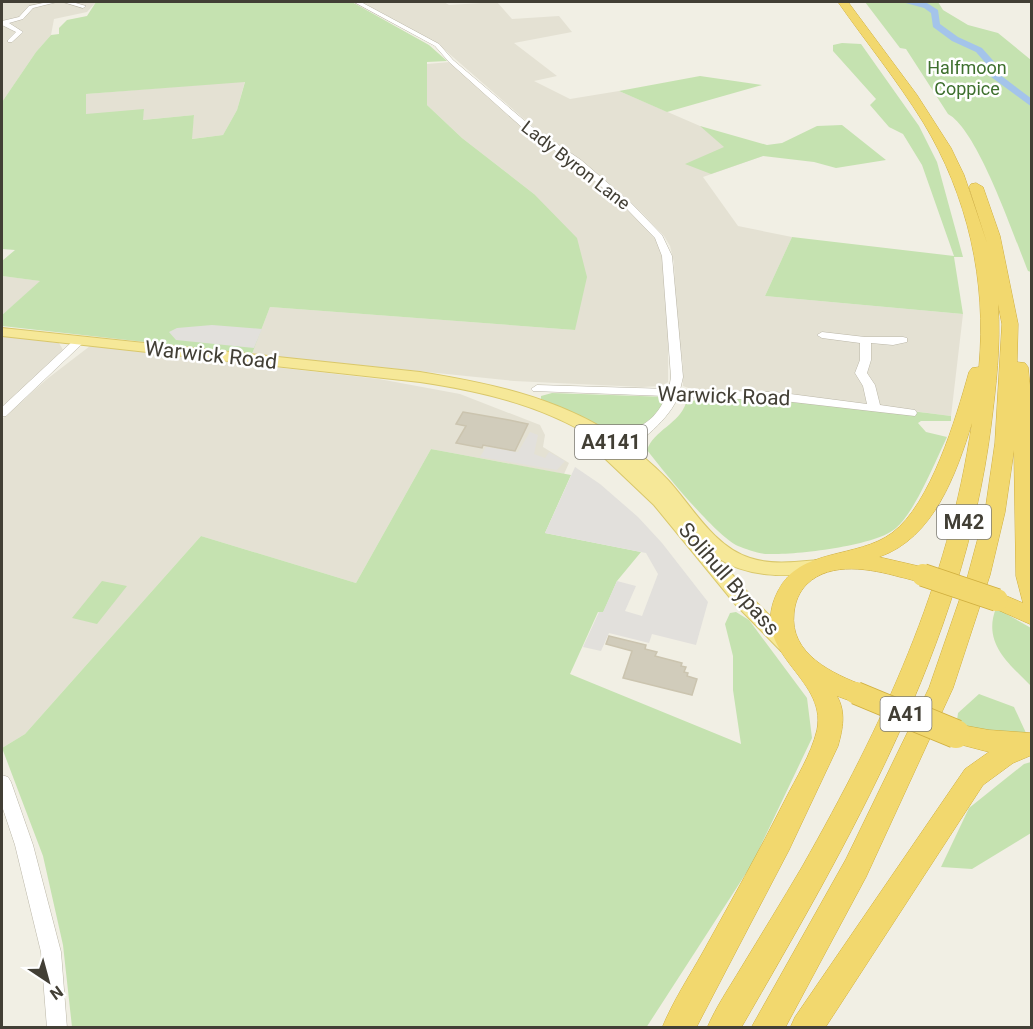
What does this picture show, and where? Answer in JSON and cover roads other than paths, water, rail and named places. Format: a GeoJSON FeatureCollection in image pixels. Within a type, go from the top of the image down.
{"type":"FeatureCollection","features":[{"type":"Feature","properties":{"kind":"highway","name":"M42"},"geometry":{"type":"LineString","coordinates":[[723,1028],[828,849],[914,674],[960,538],[974,483],[982,438],[991,329],[988,287],[967,201],[952,164],[923,112],[843,2]]}},
{"type":"Feature","properties":{"kind":"highway"},"geometry":{"type":"LineString","coordinates":[[854,2],[934,111],[965,161]]}},
{"type":"Feature","properties":{"kind":"highway","name":"M42"},"geometry":{"type":"LineString","coordinates":[[767,1028],[856,868],[941,688],[979,575],[995,512],[1005,443],[1010,324],[995,243],[973,178]]}},
{"type":"Feature","properties":{"kind":"highway"},"geometry":{"type":"LineString","coordinates":[[678,1028],[778,841],[825,746],[830,728],[830,712],[826,701],[796,656],[782,625],[781,613],[787,591],[797,579],[824,565],[892,542],[909,531],[920,518],[946,465],[973,394],[983,356],[988,287]]}},
{"type":"Feature","properties":{"kind":"highway"},"geometry":{"type":"LineString","coordinates":[[1010,338],[1019,363],[1022,396],[1027,576],[1032,599]]}},
{"type":"Feature","properties":{"kind":"highway"},"geometry":{"type":"LineString","coordinates":[[824,565],[863,562],[923,575],[998,600],[1032,617]]}},
{"type":"Feature","properties":{"kind":"highway","name":"A41"},"geometry":{"type":"LineString","coordinates":[[796,656],[827,680],[956,734],[989,741],[1032,743]]}},
{"type":"Feature","properties":{"kind":"highway"},"geometry":{"type":"LineString","coordinates":[[806,1028],[974,777],[1004,755],[1032,743]]}},
{"type":"Feature","properties":{"kind":"main road","name":"Warwick Road"},"geometry":{"type":"LineString","coordinates":[[2,332],[420,377]]}},
{"type":"Feature","properties":{"kind":"main road","name":"Solihull Bypass"},"geometry":{"type":"LineString","coordinates":[[420,377],[486,387],[556,410],[619,447],[631,464]]}},
{"type":"Feature","properties":{"kind":"main road","name":"Solihull Bypass"},"geometry":{"type":"LineString","coordinates":[[420,377],[483,393],[567,425],[608,453],[660,481],[712,542],[729,556],[765,568],[824,565]]}},
{"type":"Feature","properties":{"kind":"main road"},"geometry":{"type":"LineString","coordinates":[[619,447],[619,455],[634,466],[660,495],[668,511]]}},
{"type":"Feature","properties":{"kind":"main road","name":"A4141"},"geometry":{"type":"LineString","coordinates":[[631,464],[668,511]]}},
{"type":"Feature","properties":{"kind":"main road","name":"Solihull Bypass"},"geometry":{"type":"LineString","coordinates":[[668,511],[706,552],[742,599],[796,656]]}},
{"type":"Feature","properties":{"kind":"street"},"geometry":{"type":"LineString","coordinates":[[3,23],[21,18],[31,7],[54,2]]}},
{"type":"Feature","properties":{"kind":"street"},"geometry":{"type":"LineString","coordinates":[[66,2],[82,4]]}},
{"type":"Feature","properties":{"kind":"street","name":"Lady Byron Lane"},"geometry":{"type":"LineString","coordinates":[[357,2],[437,45],[451,61],[529,129],[578,162],[628,205],[659,237],[667,255],[669,275],[677,377],[674,393]]}},
{"type":"Feature","properties":{"kind":"street"},"geometry":{"type":"LineString","coordinates":[[3,23],[20,32],[11,39]]}},
{"type":"Feature","properties":{"kind":"street"},"geometry":{"type":"LineString","coordinates":[[822,335],[865,340],[871,338],[901,343]]}},
{"type":"Feature","properties":{"kind":"street"},"geometry":{"type":"LineString","coordinates":[[865,340],[866,364],[861,373],[869,385],[874,407]]}},
{"type":"Feature","properties":{"kind":"street"},"geometry":{"type":"LineString","coordinates":[[2,413],[79,341]]}},
{"type":"Feature","properties":{"kind":"street","name":"Warwick Road"},"geometry":{"type":"LineString","coordinates":[[537,389],[636,394],[775,396],[910,413]]}},
{"type":"Feature","properties":{"kind":"street"},"geometry":{"type":"LineString","coordinates":[[619,447],[662,415],[674,393]]}},
{"type":"Feature","properties":{"kind":"street"},"geometry":{"type":"LineString","coordinates":[[585,425],[623,435],[644,430]]}},
{"type":"Feature","properties":{"kind":"street"},"geometry":{"type":"LineString","coordinates":[[631,464],[634,442],[644,430]]}},
{"type":"Feature","properties":{"kind":"street"},"geometry":{"type":"LineString","coordinates":[[2,782],[24,845],[51,952],[57,1028]]}},
{"type":"Feature","properties":{"kind":"waterway"},"geometry":{"type":"LineString","coordinates":[[906,2],[927,6],[935,12],[936,25],[955,39],[979,50],[993,66],[990,72],[1032,104]]}},
{"type":"Feature","properties":{"kind":"park label","name":"Halfmoon Coppice"},"geometry":{"type":"Point","coordinates":[967,77]}}]}
